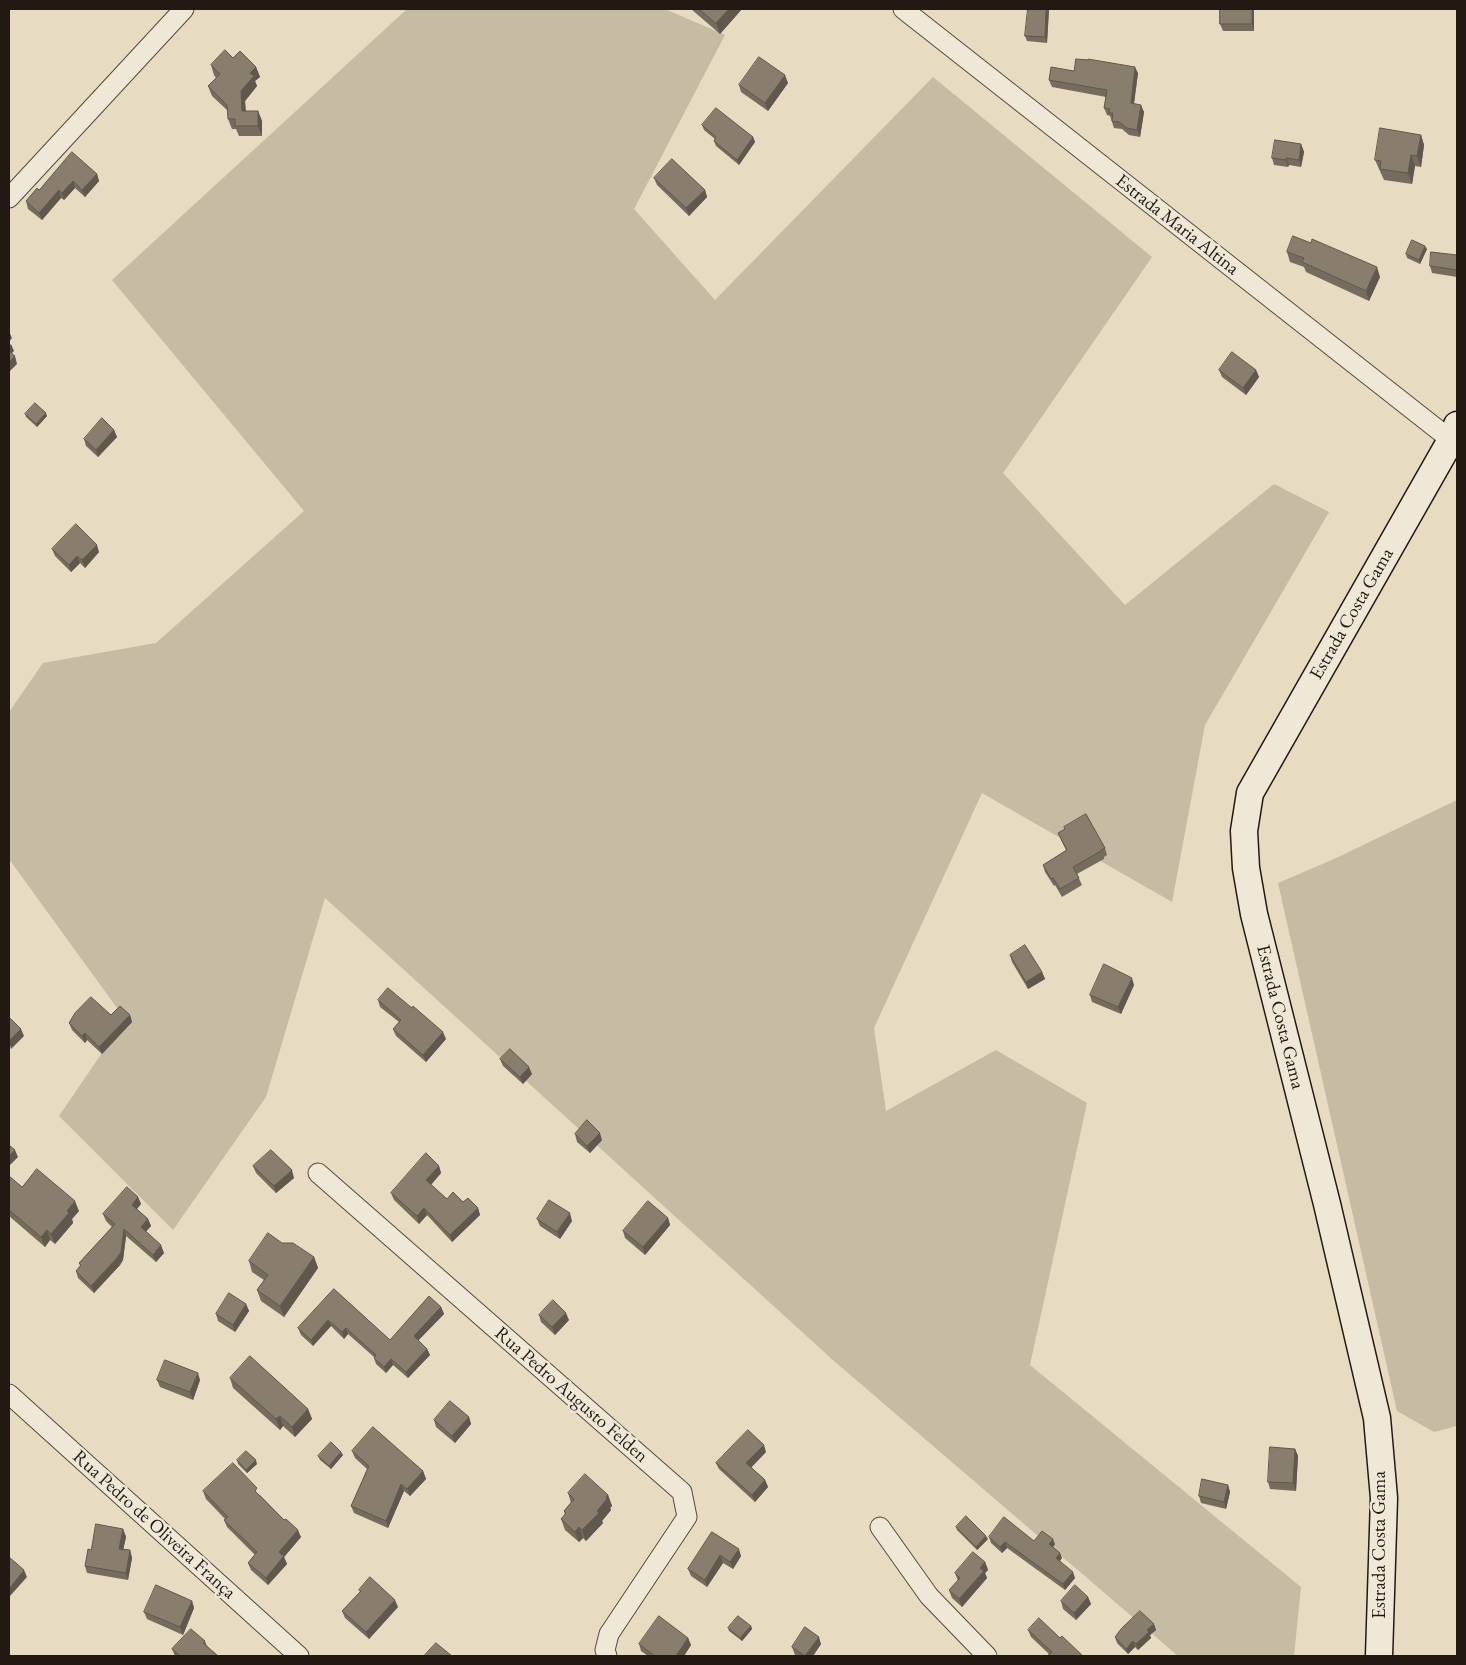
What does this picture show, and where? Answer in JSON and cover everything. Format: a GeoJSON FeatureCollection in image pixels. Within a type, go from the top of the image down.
{"type":"FeatureCollection","features":[{"type":"Feature","properties":{"kind":"main road","name":"Estrada Costa Gama"},"geometry":{"type":"LineString","coordinates":[[1378,1656],[1384,1498],[1377,1418],[1327,1204],[1254,914],[1246,868],[1244,831],[1250,793],[1454,433]]}},
{"type":"Feature","properties":{"kind":"street"},"geometry":{"type":"LineString","coordinates":[[9,198],[184,9]]}},
{"type":"Feature","properties":{"kind":"street","name":"Estrada Maria Altina"},"geometry":{"type":"LineString","coordinates":[[903,9],[1454,433]]}},
{"type":"Feature","properties":{"kind":"street","name":"Rua Pedro Augusto Felden"},"geometry":{"type":"LineString","coordinates":[[318,1173],[682,1492],[687,1517],[609,1634],[605,1650],[607,1656]]}},
{"type":"Feature","properties":{"kind":"street","name":"Rua Pedro de Oliveira França"},"geometry":{"type":"LineString","coordinates":[[9,1394],[299,1656]]}},
{"type":"Feature","properties":{"kind":"street"},"geometry":{"type":"LineString","coordinates":[[880,1527],[929,1596],[988,1656]]}},
{"type":"Feature","properties":{"kind":"shaded area"},"geometry":{"type":"Polygon","coordinates":[[[407,9],[665,9],[725,35],[634,209],[715,300],[933,77],[1152,257],[1003,473],[1125,605],[1274,484],[1329,512],[1205,725],[1172,902],[982,793],[874,1028],[886,1111],[996,1050],[1087,1103],[1030,1365],[1301,1587],[1294,1656],[1178,1656],[834,1361],[325,898],[266,1097],[173,1230],[59,1116],[125,1019],[9,859],[9,712],[43,663],[156,643],[304,511],[112,280],[407,9]]]}},
{"type":"Feature","properties":{"kind":"shaded area"},"geometry":{"type":"Polygon","coordinates":[[[1457,800],[1457,1426],[1434,1432],[1397,1411],[1278,883],[1334,859],[1457,800]]]}},
{"type":"Feature","properties":{"kind":"building"},"geometry":{"type":"Polygon","coordinates":[[[699,9],[729,9],[716,23],[699,9]]]}},
{"type":"Feature","properties":{"kind":"building"},"geometry":{"type":"Polygon","coordinates":[[[1028,9],[1046,9],[1045,37],[1025,36],[1028,9]]]}},
{"type":"Feature","properties":{"kind":"building"},"geometry":{"type":"Polygon","coordinates":[[[1220,9],[1252,9],[1252,24],[1220,24],[1220,9]]]}},
{"type":"Feature","properties":{"kind":"building"},"geometry":{"type":"Polygon","coordinates":[[[225,50],[233,58],[240,51],[256,67],[250,73],[254,76],[241,91],[242,111],[258,111],[258,126],[235,126],[235,119],[228,119],[227,105],[208,86],[220,74],[211,65],[225,50]]]}},
{"type":"Feature","properties":{"kind":"building"},"geometry":{"type":"Polygon","coordinates":[[[759,57],[785,75],[765,103],[739,85],[759,57]]]}},
{"type":"Feature","properties":{"kind":"building"},"geometry":{"type":"Polygon","coordinates":[[[1076,59],[1088,59],[1135,67],[1131,103],[1141,105],[1137,130],[1127,128],[1119,122],[1112,121],[1113,113],[1109,113],[1110,109],[1104,108],[1107,90],[1049,80],[1051,67],[1074,71],[1076,59]]]}},
{"type":"Feature","properties":{"kind":"building"},"geometry":{"type":"Polygon","coordinates":[[[716,108],[753,137],[737,160],[714,141],[716,137],[702,125],[716,108]]]}},
{"type":"Feature","properties":{"kind":"building"},"geometry":{"type":"Polygon","coordinates":[[[1380,128],[1421,135],[1417,156],[1411,155],[1408,173],[1380,169],[1381,161],[1375,160],[1380,128]]]}},
{"type":"Feature","properties":{"kind":"building"},"geometry":{"type":"Polygon","coordinates":[[[1275,140],[1301,144],[1299,160],[1272,158],[1275,140]]]}},
{"type":"Feature","properties":{"kind":"building"},"geometry":{"type":"Polygon","coordinates":[[[72,152],[97,174],[82,190],[73,181],[62,193],[59,190],[39,213],[26,201],[37,188],[39,190],[72,152]]]}},
{"type":"Feature","properties":{"kind":"building"},"geometry":{"type":"Polygon","coordinates":[[[672,159],[705,190],[686,208],[654,178],[672,159]]]}},
{"type":"Feature","properties":{"kind":"building"},"geometry":{"type":"Polygon","coordinates":[[[1293,236],[1311,243],[1312,239],[1377,267],[1366,291],[1302,262],[1304,258],[1287,252],[1293,236]]]}},
{"type":"Feature","properties":{"kind":"building"},"geometry":{"type":"Polygon","coordinates":[[[1412,240],[1425,246],[1419,260],[1406,254],[1412,240]]]}},
{"type":"Feature","properties":{"kind":"building"},"geometry":{"type":"Polygon","coordinates":[[[1431,252],[1457,255],[1457,270],[1430,266],[1431,252]]]}},
{"type":"Feature","properties":{"kind":"building"},"geometry":{"type":"Polygon","coordinates":[[[9,351],[15,356],[9,362],[9,351]]]}},
{"type":"Feature","properties":{"kind":"building"},"geometry":{"type":"Polygon","coordinates":[[[1232,352],[1256,370],[1243,388],[1219,370],[1232,352]]]}},
{"type":"Feature","properties":{"kind":"building"},"geometry":{"type":"Polygon","coordinates":[[[35,403],[46,413],[36,424],[25,414],[35,403]]]}},
{"type":"Feature","properties":{"kind":"building"},"geometry":{"type":"Polygon","coordinates":[[[102,418],[114,430],[96,450],[84,439],[102,418]]]}},
{"type":"Feature","properties":{"kind":"building"},"geometry":{"type":"Polygon","coordinates":[[[76,524],[97,545],[82,560],[77,556],[69,565],[52,549],[76,524]]]}},
{"type":"Feature","properties":{"kind":"building"},"geometry":{"type":"Polygon","coordinates":[[[1086,814],[1105,848],[1073,867],[1079,878],[1060,889],[1053,878],[1051,879],[1043,865],[1067,850],[1058,833],[1065,829],[1064,827],[1086,814]]]}},
{"type":"Feature","properties":{"kind":"building"},"geometry":{"type":"Polygon","coordinates":[[[1025,945],[1042,972],[1026,982],[1010,955],[1025,945]]]}},
{"type":"Feature","properties":{"kind":"building"},"geometry":{"type":"Polygon","coordinates":[[[1104,964],[1132,978],[1118,1007],[1090,995],[1104,964]]]}},
{"type":"Feature","properties":{"kind":"building"},"geometry":{"type":"Polygon","coordinates":[[[388,988],[412,1008],[413,1006],[443,1032],[423,1055],[393,1029],[401,1020],[378,1000],[388,988]]]}},
{"type":"Feature","properties":{"kind":"building"},"geometry":{"type":"Polygon","coordinates":[[[91,997],[111,1015],[120,1006],[130,1015],[99,1047],[85,1033],[82,1036],[69,1023],[75,1013],[91,997]]]}},
{"type":"Feature","properties":{"kind":"building"},"geometry":{"type":"Polygon","coordinates":[[[9,1017],[21,1029],[9,1041],[9,1017]]]}},
{"type":"Feature","properties":{"kind":"building"},"geometry":{"type":"Polygon","coordinates":[[[510,1049],[529,1067],[520,1077],[500,1059],[510,1049]]]}},
{"type":"Feature","properties":{"kind":"building"},"geometry":{"type":"Polygon","coordinates":[[[587,1120],[600,1133],[587,1146],[575,1134],[587,1120]]]}},
{"type":"Feature","properties":{"kind":"building"},"geometry":{"type":"Polygon","coordinates":[[[9,1145],[15,1150],[9,1156],[9,1145]]]}},
{"type":"Feature","properties":{"kind":"building"},"geometry":{"type":"Polygon","coordinates":[[[271,1150],[292,1170],[274,1186],[253,1166],[271,1150]]]}},
{"type":"Feature","properties":{"kind":"building"},"geometry":{"type":"Polygon","coordinates":[[[426,1153],[439,1166],[426,1180],[447,1199],[453,1192],[463,1202],[468,1198],[478,1208],[450,1235],[424,1208],[417,1216],[391,1193],[426,1153]]]}},
{"type":"Feature","properties":{"kind":"building"},"geometry":{"type":"Polygon","coordinates":[[[37,1169],[75,1201],[67,1211],[69,1213],[51,1234],[47,1230],[41,1237],[9,1210],[9,1176],[22,1187],[37,1169]]]}},
{"type":"Feature","properties":{"kind":"building"},"geometry":{"type":"Polygon","coordinates":[[[127,1187],[138,1197],[132,1205],[148,1219],[141,1227],[161,1245],[153,1255],[124,1229],[121,1252],[91,1286],[76,1271],[81,1265],[79,1263],[115,1224],[103,1214],[127,1187]]]}},
{"type":"Feature","properties":{"kind":"building"},"geometry":{"type":"Polygon","coordinates":[[[549,1200],[570,1213],[557,1232],[537,1219],[549,1200]]]}},
{"type":"Feature","properties":{"kind":"building"},"geometry":{"type":"Polygon","coordinates":[[[648,1201],[668,1218],[643,1247],[623,1231],[648,1201]]]}},
{"type":"Feature","properties":{"kind":"building"},"geometry":{"type":"Polygon","coordinates":[[[268,1233],[282,1243],[293,1243],[314,1257],[280,1306],[257,1290],[268,1275],[249,1261],[268,1233]]]}},
{"type":"Feature","properties":{"kind":"building"},"geometry":{"type":"Polygon","coordinates":[[[334,1289],[390,1340],[429,1296],[441,1307],[414,1336],[427,1349],[406,1372],[391,1359],[384,1367],[374,1358],[376,1355],[346,1328],[342,1332],[328,1320],[311,1340],[298,1328],[334,1289]]]}},
{"type":"Feature","properties":{"kind":"building"},"geometry":{"type":"Polygon","coordinates":[[[229,1293],[246,1304],[233,1325],[216,1314],[229,1293]]]}},
{"type":"Feature","properties":{"kind":"building"},"geometry":{"type":"Polygon","coordinates":[[[553,1300],[566,1313],[552,1327],[539,1315],[553,1300]]]}},
{"type":"Feature","properties":{"kind":"building"},"geometry":{"type":"Polygon","coordinates":[[[250,1356],[308,1409],[292,1427],[280,1416],[276,1419],[230,1378],[250,1356]]]}},
{"type":"Feature","properties":{"kind":"building"},"geometry":{"type":"Polygon","coordinates":[[[165,1360],[198,1373],[190,1392],[157,1380],[165,1360]]]}},
{"type":"Feature","properties":{"kind":"building"},"geometry":{"type":"Polygon","coordinates":[[[450,1401],[469,1417],[452,1436],[434,1420],[450,1401]]]}},
{"type":"Feature","properties":{"kind":"building"},"geometry":{"type":"Polygon","coordinates":[[[373,1427],[423,1471],[407,1489],[401,1484],[386,1521],[351,1506],[369,1466],[352,1451],[373,1427]]]}},
{"type":"Feature","properties":{"kind":"building"},"geometry":{"type":"Polygon","coordinates":[[[748,1430],[764,1445],[746,1463],[765,1480],[752,1495],[716,1463],[748,1430]]]}},
{"type":"Feature","properties":{"kind":"building"},"geometry":{"type":"Polygon","coordinates":[[[331,1442],[341,1452],[329,1466],[318,1456],[331,1442]]]}},
{"type":"Feature","properties":{"kind":"building"},"geometry":{"type":"Polygon","coordinates":[[[1270,1447],[1295,1449],[1293,1483],[1268,1482],[1270,1447]]]}},
{"type":"Feature","properties":{"kind":"building"},"geometry":{"type":"Polygon","coordinates":[[[246,1451],[256,1460],[246,1470],[237,1460],[246,1451]]]}},
{"type":"Feature","properties":{"kind":"building"},"geometry":{"type":"Polygon","coordinates":[[[233,1463],[257,1488],[255,1491],[284,1520],[286,1519],[298,1530],[279,1552],[284,1556],[266,1578],[248,1563],[257,1552],[224,1520],[228,1517],[203,1491],[233,1463]]]}},
{"type":"Feature","properties":{"kind":"building"},"geometry":{"type":"Polygon","coordinates":[[[585,1474],[608,1495],[597,1511],[599,1513],[582,1530],[579,1527],[575,1532],[561,1519],[566,1513],[564,1511],[574,1499],[568,1493],[585,1474]]]}},
{"type":"Feature","properties":{"kind":"building"},"geometry":{"type":"Polygon","coordinates":[[[1202,1479],[1228,1485],[1224,1502],[1199,1496],[1202,1479]]]}},
{"type":"Feature","properties":{"kind":"building"},"geometry":{"type":"Polygon","coordinates":[[[966,1516],[986,1536],[976,1547],[956,1527],[966,1516]]]}},
{"type":"Feature","properties":{"kind":"building"},"geometry":{"type":"Polygon","coordinates":[[[1004,1517],[1034,1541],[1042,1531],[1053,1539],[1049,1544],[1060,1553],[1056,1558],[1073,1572],[1063,1584],[1005,1542],[1000,1547],[989,1537],[1004,1517]]]}},
{"type":"Feature","properties":{"kind":"building"},"geometry":{"type":"Polygon","coordinates":[[[96,1524],[123,1529],[119,1549],[130,1550],[126,1573],[85,1566],[88,1549],[91,1550],[96,1524]]]}},
{"type":"Feature","properties":{"kind":"building"},"geometry":{"type":"Polygon","coordinates":[[[712,1532],[739,1549],[730,1562],[720,1555],[705,1580],[688,1569],[712,1532]]]}},
{"type":"Feature","properties":{"kind":"building"},"geometry":{"type":"Polygon","coordinates":[[[973,1552],[985,1562],[980,1568],[984,1571],[959,1599],[949,1590],[960,1578],[955,1573],[973,1552]]]}},
{"type":"Feature","properties":{"kind":"building"},"geometry":{"type":"Polygon","coordinates":[[[9,1557],[24,1570],[9,1589],[9,1557]]]}},
{"type":"Feature","properties":{"kind":"building"},"geometry":{"type":"Polygon","coordinates":[[[370,1577],[395,1600],[366,1632],[342,1611],[361,1591],[359,1590],[370,1577]]]}},
{"type":"Feature","properties":{"kind":"building"},"geometry":{"type":"Polygon","coordinates":[[[156,1585],[192,1601],[180,1627],[144,1612],[156,1585]]]}},
{"type":"Feature","properties":{"kind":"building"},"geometry":{"type":"Polygon","coordinates":[[[1075,1585],[1088,1597],[1074,1613],[1061,1601],[1075,1585]]]}},
{"type":"Feature","properties":{"kind":"building"},"geometry":{"type":"Polygon","coordinates":[[[1140,1611],[1154,1624],[1147,1630],[1149,1632],[1136,1644],[1133,1641],[1126,1649],[1115,1637],[1140,1611]]]}},
{"type":"Feature","properties":{"kind":"building"},"geometry":{"type":"Polygon","coordinates":[[[659,1616],[688,1638],[676,1656],[655,1656],[639,1644],[659,1616]]]}},
{"type":"Feature","properties":{"kind":"building"},"geometry":{"type":"Polygon","coordinates":[[[738,1616],[751,1626],[740,1638],[728,1628],[738,1616]]]}},
{"type":"Feature","properties":{"kind":"building"},"geometry":{"type":"Polygon","coordinates":[[[1039,1618],[1083,1656],[1047,1656],[1052,1652],[1028,1630],[1039,1618]]]}},
{"type":"Feature","properties":{"kind":"building"},"geometry":{"type":"Polygon","coordinates":[[[805,1627],[819,1637],[805,1656],[792,1647],[805,1627]]]}},
{"type":"Feature","properties":{"kind":"building"},"geometry":{"type":"Polygon","coordinates":[[[191,1629],[218,1656],[180,1656],[172,1649],[191,1629]]]}},
{"type":"Feature","properties":{"kind":"building"},"geometry":{"type":"Polygon","coordinates":[[[436,1643],[452,1656],[424,1656],[436,1643]]]}}]}
